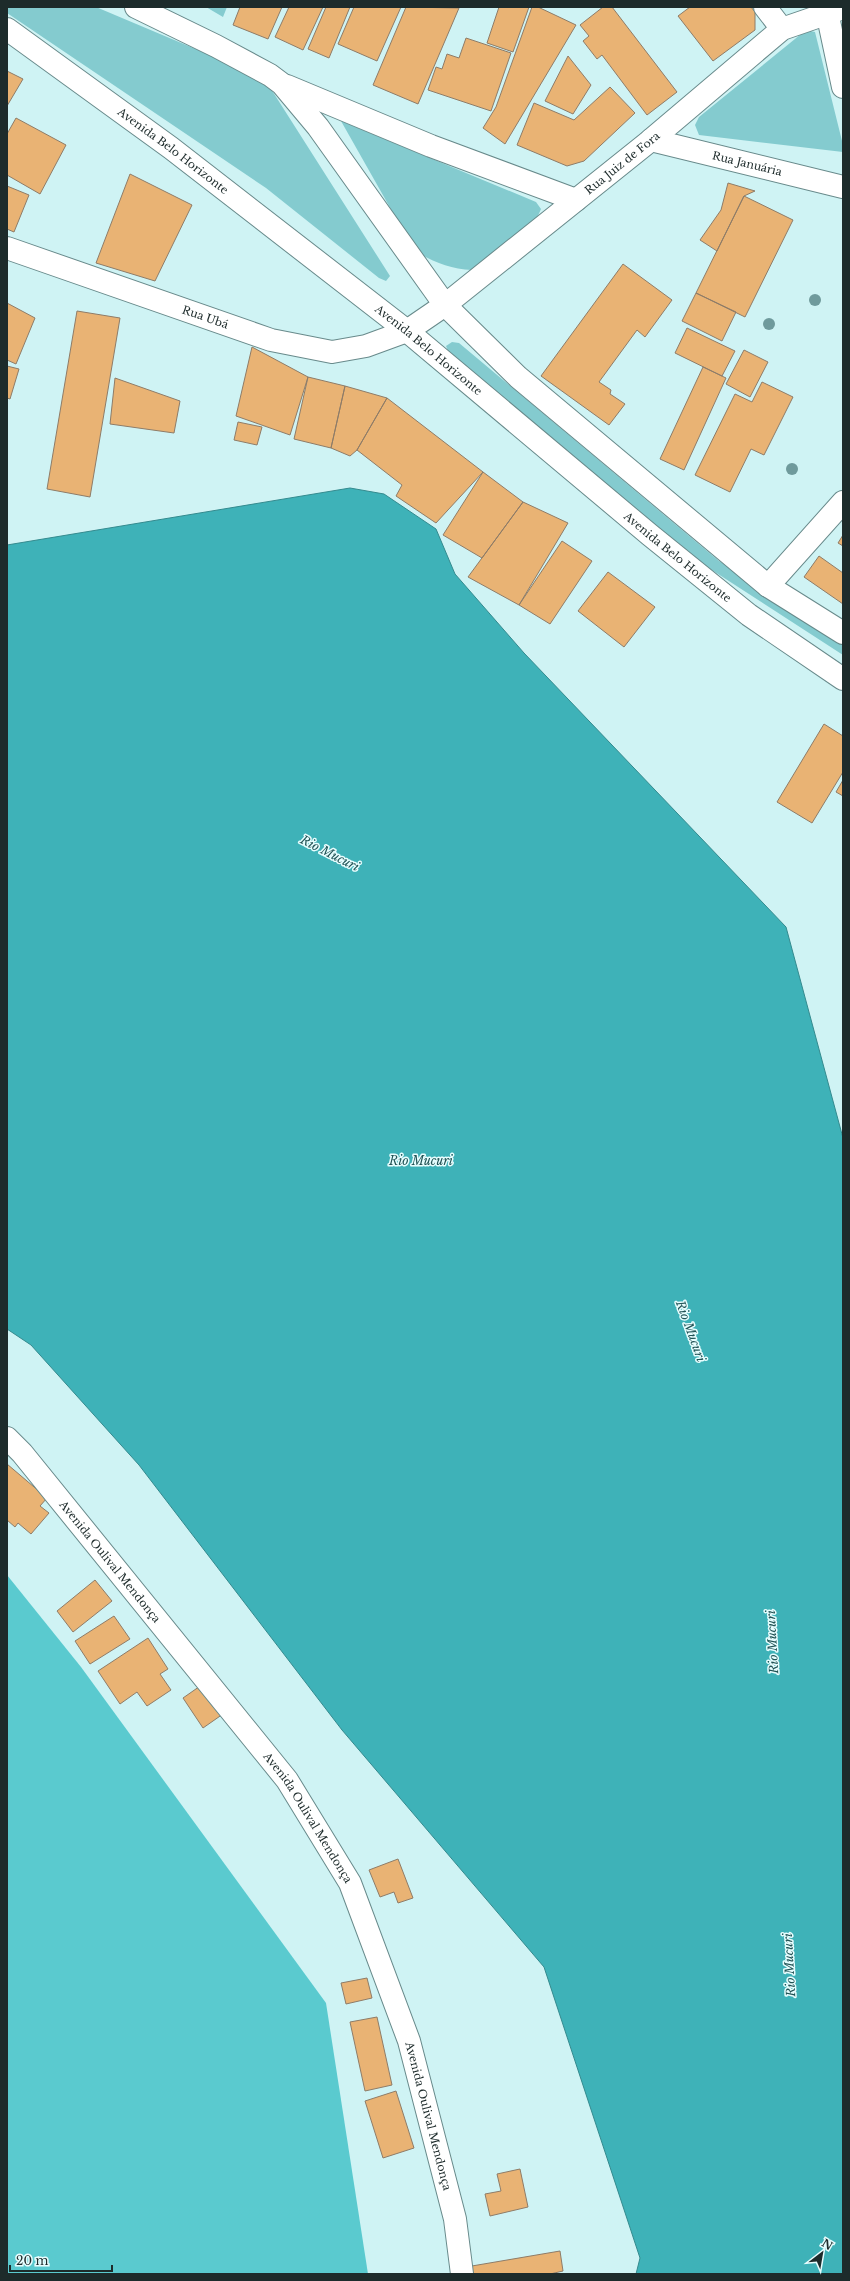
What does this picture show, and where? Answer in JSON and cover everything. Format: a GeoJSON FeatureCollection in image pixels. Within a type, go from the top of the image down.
{"type":"FeatureCollection","features":[{"type":"Feature","properties":{"kind":"street"},"geometry":{"type":"LineString","coordinates":[[136,7],[216,46],[270,75],[282,84],[318,127],[445,306],[518,376],[768,586],[843,633]]}},
{"type":"Feature","properties":{"kind":"street"},"geometry":{"type":"LineString","coordinates":[[765,7],[782,29]]}},
{"type":"Feature","properties":{"kind":"street"},"geometry":{"type":"LineString","coordinates":[[835,10],[843,87]]}},
{"type":"Feature","properties":{"kind":"street","name":"Rua Juiz de Fora"},"geometry":{"type":"LineString","coordinates":[[407,331],[445,306],[651,140],[782,29],[835,10]]}},
{"type":"Feature","properties":{"kind":"street","name":"Avenida Belo Horizonte"},"geometry":{"type":"LineString","coordinates":[[7,29],[171,148],[407,331],[650,535],[743,610],[843,679]]}},
{"type":"Feature","properties":{"kind":"street"},"geometry":{"type":"LineString","coordinates":[[282,84],[431,146],[576,200]]}},
{"type":"Feature","properties":{"kind":"street","name":"Rua Januária"},"geometry":{"type":"LineString","coordinates":[[651,140],[843,187]]}},
{"type":"Feature","properties":{"kind":"street","name":"Rua Ubá"},"geometry":{"type":"LineString","coordinates":[[7,248],[271,340],[332,352],[366,346],[407,331]]}},
{"type":"Feature","properties":{"kind":"street"},"geometry":{"type":"LineString","coordinates":[[768,586],[843,502]]}},
{"type":"Feature","properties":{"kind":"street","name":"Avenida Oulival Mendonça"},"geometry":{"type":"LineString","coordinates":[[7,1438],[22,1453],[287,1780],[350,1883],[409,2041],[455,2219],[462,2274]]}},
{"type":"Feature","properties":{"kind":"shaded area"},"geometry":{"type":"Polygon","coordinates":[[[7,7],[96,7],[264,78],[390,276],[386,281],[379,278],[266,188],[7,13],[7,7]]]}},
{"type":"Feature","properties":{"kind":"shaded area"},"geometry":{"type":"Polygon","coordinates":[[[206,7],[227,7],[223,17],[206,7]]]}},
{"type":"Feature","properties":{"kind":"shaded area"},"geometry":{"type":"Polygon","coordinates":[[[806,30],[815,32],[843,145],[843,152],[699,135],[695,125],[699,117],[806,30]]]}},
{"type":"Feature","properties":{"kind":"shaded area"},"geometry":{"type":"Polygon","coordinates":[[[341,121],[536,202],[541,209],[537,218],[472,270],[449,266],[428,258],[414,250],[341,121]]]}},
{"type":"Feature","properties":{"kind":"shaded area"},"geometry":{"type":"Polygon","coordinates":[[[452,342],[459,343],[719,561],[843,641],[843,655],[701,563],[449,353],[446,346],[452,342]]]}},
{"type":"Feature","properties":{"kind":"shaded area"},"geometry":{"type":"Polygon","coordinates":[[[7,1575],[81,1667],[326,2003],[368,2274],[7,2274],[7,1575]]]}},
{"type":"Feature","properties":{"kind":"water","name":"Rio Mucuri"},"geometry":{"type":"Polygon","coordinates":[[[350,488],[384,494],[436,529],[455,574],[524,653],[786,927],[843,1138],[843,2274],[636,2274],[640,2258],[544,1967],[342,1730],[139,1465],[31,1345],[7,1329],[7,545],[350,488]]]}},
{"type":"Feature","properties":{"kind":"building"},"geometry":{"type":"Polygon","coordinates":[[[240,7],[282,7],[268,39],[233,25],[240,7]]]}},
{"type":"Feature","properties":{"kind":"building"},"geometry":{"type":"Polygon","coordinates":[[[289,7],[323,7],[303,50],[275,37],[289,7]]]}},
{"type":"Feature","properties":{"kind":"building"},"geometry":{"type":"Polygon","coordinates":[[[326,7],[350,7],[329,58],[308,49],[326,7]]]}},
{"type":"Feature","properties":{"kind":"building"},"geometry":{"type":"Polygon","coordinates":[[[354,7],[401,7],[377,61],[338,44],[354,7]]]}},
{"type":"Feature","properties":{"kind":"building"},"geometry":{"type":"Polygon","coordinates":[[[406,7],[459,8],[418,104],[373,85],[406,7]]]}},
{"type":"Feature","properties":{"kind":"building"},"geometry":{"type":"Polygon","coordinates":[[[499,7],[529,7],[513,52],[487,43],[499,7]]]}},
{"type":"Feature","properties":{"kind":"building"},"geometry":{"type":"Polygon","coordinates":[[[532,7],[538,7],[576,25],[505,144],[483,128],[496,107],[532,7]]]}},
{"type":"Feature","properties":{"kind":"building"},"geometry":{"type":"Polygon","coordinates":[[[603,7],[612,7],[677,92],[647,115],[602,55],[597,59],[583,41],[589,36],[580,25],[603,7]]]}},
{"type":"Feature","properties":{"kind":"building"},"geometry":{"type":"Polygon","coordinates":[[[690,7],[751,7],[755,12],[755,30],[713,61],[678,16],[690,7]]]}},
{"type":"Feature","properties":{"kind":"building"},"geometry":{"type":"Polygon","coordinates":[[[466,38],[511,53],[491,111],[428,90],[436,67],[442,69],[447,54],[459,58],[466,38]]]}},
{"type":"Feature","properties":{"kind":"building"},"geometry":{"type":"Polygon","coordinates":[[[568,56],[591,85],[573,114],[545,101],[568,56]]]}},
{"type":"Feature","properties":{"kind":"building"},"geometry":{"type":"Polygon","coordinates":[[[7,71],[23,79],[7,106],[7,71]]]}},
{"type":"Feature","properties":{"kind":"building"},"geometry":{"type":"Polygon","coordinates":[[[610,87],[635,113],[584,161],[567,166],[517,145],[534,103],[574,120],[610,87]]]}},
{"type":"Feature","properties":{"kind":"building"},"geometry":{"type":"Polygon","coordinates":[[[16,118],[66,145],[40,194],[7,175],[7,134],[16,118]]]}},
{"type":"Feature","properties":{"kind":"building"},"geometry":{"type":"Polygon","coordinates":[[[130,174],[192,205],[155,281],[96,263],[130,174]]]}},
{"type":"Feature","properties":{"kind":"building"},"geometry":{"type":"Polygon","coordinates":[[[728,183],[755,191],[744,196],[717,251],[700,240],[721,210],[728,183]]]}},
{"type":"Feature","properties":{"kind":"building"},"geometry":{"type":"Polygon","coordinates":[[[7,186],[29,195],[14,232],[7,229],[7,186]]]}},
{"type":"Feature","properties":{"kind":"building"},"geometry":{"type":"Polygon","coordinates":[[[744,196],[793,220],[745,317],[696,293],[744,196]]]}},
{"type":"Feature","properties":{"kind":"building"},"geometry":{"type":"Polygon","coordinates":[[[623,264],[672,300],[645,337],[637,330],[599,382],[611,390],[610,394],[625,404],[609,425],[541,376],[623,264]]]}},
{"type":"Feature","properties":{"kind":"building"},"geometry":{"type":"Polygon","coordinates":[[[696,293],[736,312],[722,341],[682,321],[696,293]]]}},
{"type":"Feature","properties":{"kind":"building"},"geometry":{"type":"Polygon","coordinates":[[[7,303],[35,318],[16,364],[7,360],[7,303]]]}},
{"type":"Feature","properties":{"kind":"building"},"geometry":{"type":"Polygon","coordinates":[[[77,311],[120,318],[90,497],[47,489],[77,311]]]}},
{"type":"Feature","properties":{"kind":"building"},"geometry":{"type":"Polygon","coordinates":[[[687,328],[735,351],[722,376],[675,353],[687,328]]]}},
{"type":"Feature","properties":{"kind":"building"},"geometry":{"type":"Polygon","coordinates":[[[252,347],[308,377],[290,435],[236,416],[252,347]]]}},
{"type":"Feature","properties":{"kind":"building"},"geometry":{"type":"Polygon","coordinates":[[[744,350],[768,362],[750,397],[726,384],[744,350]]]}},
{"type":"Feature","properties":{"kind":"building"},"geometry":{"type":"Polygon","coordinates":[[[7,366],[19,369],[10,399],[7,398],[7,366]]]}},
{"type":"Feature","properties":{"kind":"building"},"geometry":{"type":"Polygon","coordinates":[[[703,367],[726,378],[684,470],[660,459],[703,367]]]}},
{"type":"Feature","properties":{"kind":"building"},"geometry":{"type":"Polygon","coordinates":[[[308,377],[345,386],[331,448],[294,439],[308,377]]]}},
{"type":"Feature","properties":{"kind":"building"},"geometry":{"type":"Polygon","coordinates":[[[115,378],[180,401],[174,433],[110,424],[115,378]]]}},
{"type":"Feature","properties":{"kind":"building"},"geometry":{"type":"Polygon","coordinates":[[[762,382],[793,397],[764,455],[751,449],[730,492],[695,475],[735,394],[752,402],[762,382]]]}},
{"type":"Feature","properties":{"kind":"building"},"geometry":{"type":"Polygon","coordinates":[[[345,386],[387,398],[357,450],[350,456],[331,448],[345,386]]]}},
{"type":"Feature","properties":{"kind":"building"},"geometry":{"type":"Polygon","coordinates":[[[387,398],[483,472],[436,523],[396,496],[402,485],[357,450],[387,398]]]}},
{"type":"Feature","properties":{"kind":"building"},"geometry":{"type":"Polygon","coordinates":[[[238,422],[262,427],[257,445],[234,440],[238,422]]]}},
{"type":"Feature","properties":{"kind":"building"},"geometry":{"type":"Polygon","coordinates":[[[483,472],[523,502],[482,558],[443,535],[483,472]]]}},
{"type":"Feature","properties":{"kind":"building"},"geometry":{"type":"Polygon","coordinates":[[[523,502],[568,523],[519,605],[468,577],[523,502]]]}},
{"type":"Feature","properties":{"kind":"building"},"geometry":{"type":"Polygon","coordinates":[[[843,535],[843,546],[838,543],[843,535]]]}},
{"type":"Feature","properties":{"kind":"building"},"geometry":{"type":"Polygon","coordinates":[[[562,541],[592,561],[550,624],[519,605],[562,541]]]}},
{"type":"Feature","properties":{"kind":"building"},"geometry":{"type":"Polygon","coordinates":[[[819,556],[843,573],[843,604],[804,577],[819,556]]]}},
{"type":"Feature","properties":{"kind":"building"},"geometry":{"type":"Polygon","coordinates":[[[608,572],[655,607],[624,647],[578,611],[608,572]]]}},
{"type":"Feature","properties":{"kind":"building"},"geometry":{"type":"Polygon","coordinates":[[[824,724],[843,736],[843,772],[812,823],[777,802],[824,724]]]}},
{"type":"Feature","properties":{"kind":"building"},"geometry":{"type":"Polygon","coordinates":[[[843,780],[843,796],[836,792],[843,780]]]}},
{"type":"Feature","properties":{"kind":"building"},"geometry":{"type":"Polygon","coordinates":[[[7,1464],[47,1498],[40,1506],[49,1513],[31,1534],[18,1523],[15,1527],[7,1520],[7,1464]]]}},
{"type":"Feature","properties":{"kind":"building"},"geometry":{"type":"Polygon","coordinates":[[[95,1580],[112,1601],[73,1632],[57,1611],[95,1580]]]}},
{"type":"Feature","properties":{"kind":"building"},"geometry":{"type":"Polygon","coordinates":[[[114,1616],[130,1639],[90,1664],[75,1641],[114,1616]]]}},
{"type":"Feature","properties":{"kind":"building"},"geometry":{"type":"Polygon","coordinates":[[[148,1638],[168,1669],[160,1674],[171,1690],[147,1706],[137,1692],[120,1704],[98,1671],[148,1638]]]}},
{"type":"Feature","properties":{"kind":"building"},"geometry":{"type":"Polygon","coordinates":[[[203,1684],[223,1714],[203,1728],[183,1698],[203,1684]]]}},
{"type":"Feature","properties":{"kind":"building"},"geometry":{"type":"Polygon","coordinates":[[[398,1859],[413,1898],[398,1903],[394,1892],[380,1897],[369,1870],[398,1859]]]}},
{"type":"Feature","properties":{"kind":"building"},"geometry":{"type":"Polygon","coordinates":[[[367,1978],[372,1998],[346,2004],[341,1983],[367,1978]]]}},
{"type":"Feature","properties":{"kind":"building"},"geometry":{"type":"Polygon","coordinates":[[[377,2017],[392,2085],[365,2091],[350,2022],[377,2017]]]}},
{"type":"Feature","properties":{"kind":"building"},"geometry":{"type":"Polygon","coordinates":[[[396,2091],[414,2148],[383,2158],[365,2101],[396,2091]]]}},
{"type":"Feature","properties":{"kind":"building"},"geometry":{"type":"Polygon","coordinates":[[[520,2169],[528,2207],[490,2216],[485,2194],[501,2191],[497,2174],[520,2169]]]}},
{"type":"Feature","properties":{"kind":"building"},"geometry":{"type":"Polygon","coordinates":[[[560,2251],[563,2271],[550,2274],[467,2274],[466,2267],[560,2251]]]}}]}
